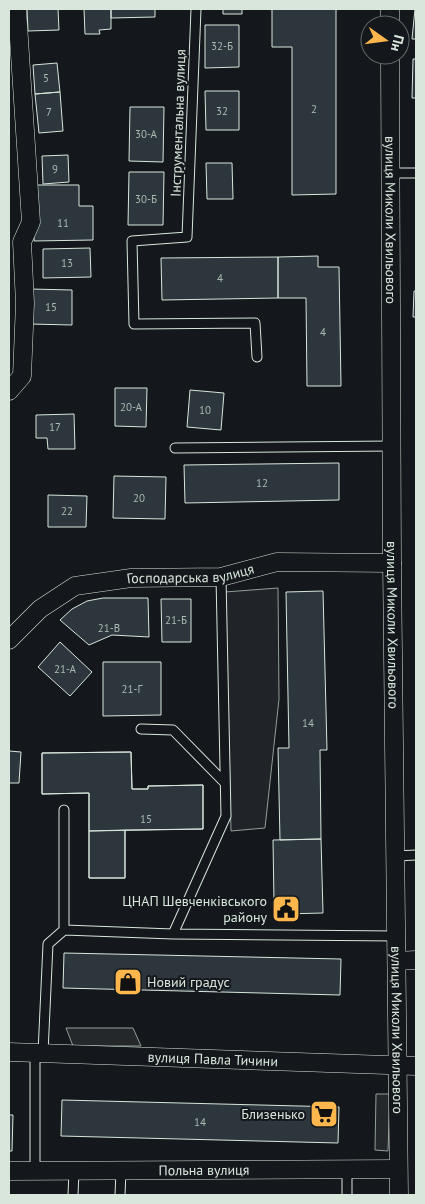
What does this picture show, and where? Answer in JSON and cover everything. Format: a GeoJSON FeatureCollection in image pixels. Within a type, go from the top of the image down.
{"type":"FeatureCollection","features":[{"type":"Feature","properties":{"kind":"street"},"geometry":{"type":"LineString","coordinates":[[9,391],[22,376],[25,303],[22,242],[32,222],[17,9]]}},
{"type":"Feature","properties":{"kind":"street","name":"вулиця Миколи Хвильового"},"geometry":{"type":"LineString","coordinates":[[390,65],[392,563],[398,1195]]}},
{"type":"Feature","properties":{"kind":"street","name":"Господарська вулиця"},"geometry":{"type":"LineString","coordinates":[[9,640],[40,609],[75,586],[131,578],[221,577],[277,562],[392,563]]}},
{"type":"Feature","properties":{"kind":"street"},"geometry":{"type":"LineString","coordinates":[[397,961],[416,960]]}},
{"type":"Feature","properties":{"kind":"street","name":"вулиця Павла Тичини"},"geometry":{"type":"LineString","coordinates":[[9,1052],[416,1066]]}},
{"type":"Feature","properties":{"kind":"street","name":"Польна вулиця"},"geometry":{"type":"LineString","coordinates":[[9,1171],[398,1169]]}},
{"type":"Feature","properties":{"kind":"lane","name":"Інструментальна вулиця"},"geometry":{"type":"LineString","coordinates":[[196,9],[187,238],[132,241],[134,324],[255,323],[257,357]]}},
{"type":"Feature","properties":{"kind":"lane"},"geometry":{"type":"LineString","coordinates":[[392,173],[416,173]]}},
{"type":"Feature","properties":{"kind":"lane"},"geometry":{"type":"LineString","coordinates":[[175,448],[392,446]]}},
{"type":"Feature","properties":{"kind":"lane"},"geometry":{"type":"LineString","coordinates":[[173,934],[226,816],[221,577]]}},
{"type":"Feature","properties":{"kind":"lane"},"geometry":{"type":"LineString","coordinates":[[141,729],[173,730],[225,783]]}},
{"type":"Feature","properties":{"kind":"lane"},"geometry":{"type":"LineString","coordinates":[[64,810],[64,930]]}},
{"type":"Feature","properties":{"kind":"lane"},"geometry":{"type":"LineString","coordinates":[[396,856],[416,855]]}},
{"type":"Feature","properties":{"kind":"lane"},"geometry":{"type":"LineString","coordinates":[[35,1172],[39,1053],[48,944],[64,930],[173,934],[396,936]]}},
{"type":"Feature","properties":{"kind":"lane"},"geometry":{"type":"LineString","coordinates":[[347,1169],[347,1195]]}},
{"type":"Feature","properties":{"kind":"lane"},"geometry":{"type":"LineString","coordinates":[[73,1195],[74,1171]]}},
{"type":"Feature","properties":{"kind":"lane"},"geometry":{"type":"LineString","coordinates":[[120,1195],[121,1171]]}},
{"type":"Feature","properties":{"kind":"shaded area"},"geometry":{"type":"Polygon","coordinates":[[[278,588],[279,699],[265,828],[231,831],[225,592],[278,588]]]}},
{"type":"Feature","properties":{"kind":"shaded area"},"geometry":{"type":"Polygon","coordinates":[[[66,1028],[133,1028],[141,1046],[73,1046],[66,1028]]]}},
{"type":"Feature","properties":{"kind":"shaded area"},"geometry":{"type":"Polygon","coordinates":[[[376,1094],[390,1094],[388,1151],[375,1150],[376,1094]]]}},
{"type":"Feature","properties":{"kind":"building"},"geometry":{"type":"Polygon","coordinates":[[[27,9],[58,9],[59,30],[28,31],[27,9]]]}},
{"type":"Feature","properties":{"kind":"building"},"geometry":{"type":"Polygon","coordinates":[[[84,9],[111,9],[111,29],[99,30],[100,34],[85,34],[84,9]]]}},
{"type":"Feature","properties":{"kind":"building"},"geometry":{"type":"Polygon","coordinates":[[[111,9],[155,9],[155,17],[111,18],[111,9]]]}},
{"type":"Feature","properties":{"kind":"building"},"geometry":{"type":"Polygon","coordinates":[[[223,9],[242,9],[242,14],[223,14],[223,9]]]}},
{"type":"Feature","properties":{"kind":"building"},"geometry":{"type":"Polygon","coordinates":[[[272,9],[336,9],[336,194],[292,195],[292,47],[272,47],[272,9]]]}},
{"type":"Feature","properties":{"kind":"building"},"geometry":{"type":"Polygon","coordinates":[[[415,9],[416,39],[412,39],[415,9]]]}},
{"type":"Feature","properties":{"kind":"building"},"geometry":{"type":"Polygon","coordinates":[[[205,25],[239,25],[239,67],[205,68],[205,25]]]}},
{"type":"Feature","properties":{"kind":"building"},"geometry":{"type":"Polygon","coordinates":[[[413,59],[416,59],[416,98],[412,98],[413,59]]]}},
{"type":"Feature","properties":{"kind":"building"},"geometry":{"type":"Polygon","coordinates":[[[57,63],[60,92],[35,94],[33,65],[57,63]]]}},
{"type":"Feature","properties":{"kind":"building"},"geometry":{"type":"Polygon","coordinates":[[[205,91],[239,91],[239,130],[206,130],[205,91]]]}},
{"type":"Feature","properties":{"kind":"building"},"geometry":{"type":"Polygon","coordinates":[[[60,92],[63,131],[39,133],[35,94],[60,92]]]}},
{"type":"Feature","properties":{"kind":"building"},"geometry":{"type":"Polygon","coordinates":[[[130,107],[164,107],[163,162],[129,161],[130,107]]]}},
{"type":"Feature","properties":{"kind":"building"},"geometry":{"type":"Polygon","coordinates":[[[68,155],[69,182],[43,184],[42,156],[68,155]]]}},
{"type":"Feature","properties":{"kind":"building"},"geometry":{"type":"Polygon","coordinates":[[[206,163],[232,163],[233,199],[207,199],[206,163]]]}},
{"type":"Feature","properties":{"kind":"building"},"geometry":{"type":"Polygon","coordinates":[[[129,172],[164,172],[163,225],[128,225],[129,172]]]}},
{"type":"Feature","properties":{"kind":"building"},"geometry":{"type":"Polygon","coordinates":[[[33,185],[79,185],[79,206],[93,206],[93,240],[34,241],[33,185]]]}},
{"type":"Feature","properties":{"kind":"building"},"geometry":{"type":"Polygon","coordinates":[[[90,248],[91,277],[43,278],[43,249],[90,248]]]}},
{"type":"Feature","properties":{"kind":"building"},"geometry":{"type":"Polygon","coordinates":[[[318,256],[318,267],[339,267],[341,386],[307,386],[306,298],[278,298],[278,257],[318,256]]]}},
{"type":"Feature","properties":{"kind":"building"},"geometry":{"type":"Polygon","coordinates":[[[278,257],[278,298],[162,300],[161,258],[278,257]]]}},
{"type":"Feature","properties":{"kind":"building"},"geometry":{"type":"Polygon","coordinates":[[[30,289],[72,290],[72,325],[29,324],[30,289]]]}},
{"type":"Feature","properties":{"kind":"building"},"geometry":{"type":"Polygon","coordinates":[[[414,291],[416,291],[416,317],[413,317],[414,291]]]}},
{"type":"Feature","properties":{"kind":"building"},"geometry":{"type":"Polygon","coordinates":[[[115,388],[147,388],[146,427],[115,426],[115,388]]]}},
{"type":"Feature","properties":{"kind":"building"},"geometry":{"type":"Polygon","coordinates":[[[190,390],[224,393],[221,430],[187,427],[190,390]]]}},
{"type":"Feature","properties":{"kind":"building"},"geometry":{"type":"Polygon","coordinates":[[[74,414],[75,449],[48,449],[47,438],[36,438],[36,415],[74,414]]]}},
{"type":"Feature","properties":{"kind":"building"},"geometry":{"type":"Polygon","coordinates":[[[339,463],[339,500],[185,503],[184,465],[339,463]]]}},
{"type":"Feature","properties":{"kind":"building"},"geometry":{"type":"Polygon","coordinates":[[[114,476],[166,477],[165,519],[113,518],[114,476]]]}},
{"type":"Feature","properties":{"kind":"building"},"geometry":{"type":"Polygon","coordinates":[[[48,495],[87,496],[86,527],[48,527],[48,495]]]}},
{"type":"Feature","properties":{"kind":"building"},"geometry":{"type":"Polygon","coordinates":[[[323,591],[327,750],[320,750],[321,839],[280,840],[278,748],[289,748],[286,592],[323,591]]]}},
{"type":"Feature","properties":{"kind":"building"},"geometry":{"type":"Polygon","coordinates":[[[103,598],[148,598],[149,637],[112,635],[89,645],[60,620],[72,609],[87,601],[103,598]]]}},
{"type":"Feature","properties":{"kind":"building"},"geometry":{"type":"Polygon","coordinates":[[[161,599],[191,599],[191,642],[162,642],[161,599]]]}},
{"type":"Feature","properties":{"kind":"building"},"geometry":{"type":"Polygon","coordinates":[[[60,642],[92,672],[70,696],[38,667],[60,642]]]}},
{"type":"Feature","properties":{"kind":"building"},"geometry":{"type":"Polygon","coordinates":[[[103,662],[161,662],[161,715],[103,716],[103,662]]]}},
{"type":"Feature","properties":{"kind":"building"},"geometry":{"type":"Polygon","coordinates":[[[9,751],[21,752],[19,783],[9,783],[9,751]]]}},
{"type":"Feature","properties":{"kind":"building"},"geometry":{"type":"Polygon","coordinates":[[[131,752],[132,789],[148,789],[148,786],[203,785],[203,829],[125,830],[125,878],[89,878],[89,793],[42,794],[42,753],[131,752]]]}},
{"type":"Feature","properties":{"kind":"building"},"geometry":{"type":"Polygon","coordinates":[[[131,752],[132,789],[148,789],[148,786],[203,785],[203,829],[89,831],[89,793],[42,794],[42,753],[131,752]]]}},
{"type":"Feature","properties":{"kind":"building"},"geometry":{"type":"Polygon","coordinates":[[[125,830],[125,878],[89,878],[89,831],[125,830]]]}},
{"type":"Feature","properties":{"kind":"building"},"geometry":{"type":"Polygon","coordinates":[[[321,839],[323,913],[283,914],[282,902],[274,902],[273,840],[321,839]]]}},
{"type":"Feature","properties":{"kind":"building"},"geometry":{"type":"Polygon","coordinates":[[[64,953],[341,959],[340,995],[63,988],[64,953]]]}},
{"type":"Feature","properties":{"kind":"building"},"geometry":{"type":"Polygon","coordinates":[[[62,1100],[339,1107],[338,1143],[61,1136],[62,1100]]]}},
{"type":"Feature","properties":{"kind":"building"},"geometry":{"type":"Polygon","coordinates":[[[9,1115],[13,1115],[12,1151],[9,1151],[9,1115]]]}},
{"type":"Feature","properties":{"kind":"place","name":"ЦНАП Шевченківського району"},"geometry":{"type":"Point","coordinates":[286,909]}},
{"type":"Feature","properties":{"kind":"place","name":"Новий градус"},"geometry":{"type":"Point","coordinates":[128,982]}},
{"type":"Feature","properties":{"kind":"place","name":"Близенько"},"geometry":{"type":"Point","coordinates":[324,1114]}}]}
